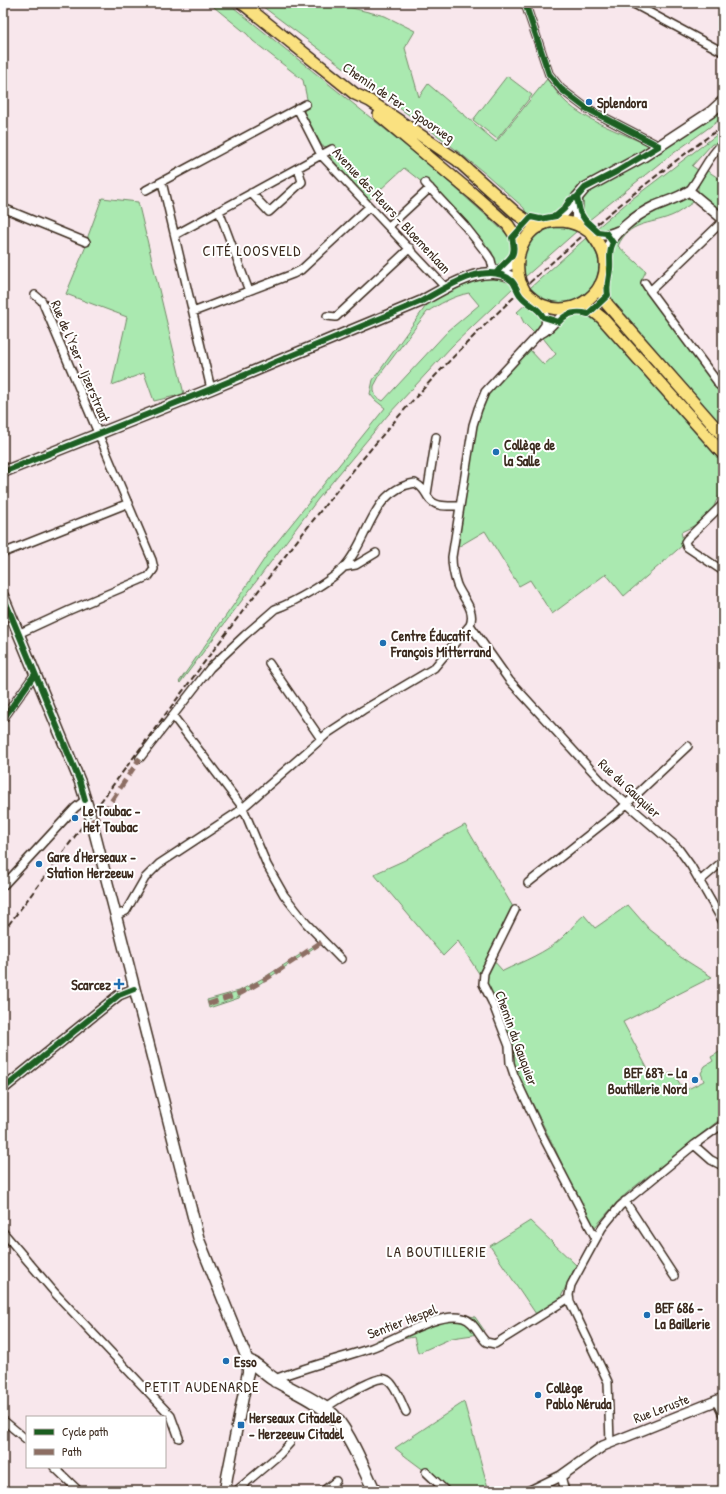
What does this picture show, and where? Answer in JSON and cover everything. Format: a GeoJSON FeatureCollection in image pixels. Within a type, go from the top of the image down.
{"type":"FeatureCollection","features":[{"type":"Feature","properties":{"kind":"highway","name":"Chemin de Fer - Spoorweg"},"geometry":{"type":"LineString","coordinates":[[242,3],[413,142],[508,225],[521,245]]}},
{"type":"Feature","properties":{"kind":"highway","name":"Chemin de Fer - Spoorweg"},"geometry":{"type":"LineString","coordinates":[[355,94],[370,101],[457,160],[517,214],[539,227]]}},
{"type":"Feature","properties":{"kind":"highway"},"geometry":{"type":"LineString","coordinates":[[573,308],[591,297],[600,285],[604,275],[604,254],[600,244],[587,230],[570,222],[557,221],[539,227],[529,235],[521,245],[517,257],[516,269],[522,287],[533,300],[542,305],[554,309],[573,308],[592,310],[602,318],[723,454]]}},
{"type":"Feature","properties":{"kind":"highway"},"geometry":{"type":"LineString","coordinates":[[600,285],[607,304],[723,436]]}},
{"type":"Feature","properties":{"kind":"main road"},"geometry":{"type":"LineString","coordinates":[[557,221],[585,188],[616,172],[659,146],[711,112],[723,101]]}},
{"type":"Feature","properties":{"kind":"main road"},"geometry":{"type":"LineString","coordinates":[[577,197],[577,217],[587,230]]}},
{"type":"Feature","properties":{"kind":"main road"},"geometry":{"type":"LineString","coordinates":[[3,472],[211,389],[410,306],[468,277],[495,272],[511,264],[517,257]]}},
{"type":"Feature","properties":{"kind":"main road"},"geometry":{"type":"LineString","coordinates":[[495,272],[512,276],[522,287]]}},
{"type":"Feature","properties":{"kind":"main road"},"geometry":{"type":"LineString","coordinates":[[3,596],[80,782],[200,1240],[248,1361],[248,1372],[225,1491]]}},
{"type":"Feature","properties":{"kind":"street"},"geometry":{"type":"LineString","coordinates":[[525,3],[549,74],[561,90],[586,108],[659,146]]}},
{"type":"Feature","properties":{"kind":"street"},"geometry":{"type":"LineString","coordinates":[[632,3],[723,52]]}},
{"type":"Feature","properties":{"kind":"street"},"geometry":{"type":"LineString","coordinates":[[146,190],[306,104]]}},
{"type":"Feature","properties":{"kind":"street","name":"Avenue des Fleurs - Bloemenlaan"},"geometry":{"type":"LineString","coordinates":[[297,108],[322,155],[369,207],[389,226],[446,287]]}},
{"type":"Feature","properties":{"kind":"street"},"geometry":{"type":"LineString","coordinates":[[587,230],[602,236],[608,236],[619,231],[644,212],[689,191],[698,179],[712,154],[723,143]]}},
{"type":"Feature","properties":{"kind":"street"},"geometry":{"type":"LineString","coordinates":[[174,235],[332,149]]}},
{"type":"Feature","properties":{"kind":"street"},"geometry":{"type":"LineString","coordinates":[[251,193],[269,212],[302,182],[298,168]]}},
{"type":"Feature","properties":{"kind":"street"},"geometry":{"type":"LineString","coordinates":[[162,182],[211,389]]}},
{"type":"Feature","properties":{"kind":"street"},"geometry":{"type":"LineString","coordinates":[[389,226],[427,186],[465,226],[491,260],[495,272]]}},
{"type":"Feature","properties":{"kind":"street"},"geometry":{"type":"LineString","coordinates":[[650,291],[723,220],[689,191]]}},
{"type":"Feature","properties":{"kind":"street"},"geometry":{"type":"LineString","coordinates":[[193,312],[301,270],[369,207]]}},
{"type":"Feature","properties":{"kind":"street"},"geometry":{"type":"LineString","coordinates":[[3,208],[86,242]]}},
{"type":"Feature","properties":{"kind":"street"},"geometry":{"type":"LineString","coordinates":[[219,210],[249,291]]}},
{"type":"Feature","properties":{"kind":"street"},"geometry":{"type":"LineString","coordinates":[[604,254],[607,247],[619,231]]}},
{"type":"Feature","properties":{"kind":"street"},"geometry":{"type":"LineString","coordinates":[[327,316],[336,317],[410,248]]}},
{"type":"Feature","properties":{"kind":"street"},"geometry":{"type":"LineString","coordinates":[[645,283],[722,384]]}},
{"type":"Feature","properties":{"kind":"street","name":"Rue de l'Yser - Ijzerstraat"},"geometry":{"type":"LineString","coordinates":[[18,634],[70,610],[138,582],[149,576],[154,569],[152,560],[129,503],[42,301],[35,295]]}},
{"type":"Feature","properties":{"kind":"street"},"geometry":{"type":"LineString","coordinates":[[115,916],[126,911],[146,878],[159,864],[243,808],[321,739],[348,719],[434,668],[470,625],[472,612],[458,585],[452,562],[474,422],[485,392],[537,336],[545,325],[546,318],[542,305]]}},
{"type":"Feature","properties":{"kind":"street"},"geometry":{"type":"LineString","coordinates":[[537,336],[544,332],[560,315],[573,308]]}},
{"type":"Feature","properties":{"kind":"street"},"geometry":{"type":"LineString","coordinates":[[426,494],[436,437]]}},
{"type":"Feature","properties":{"kind":"street"},"geometry":{"type":"LineString","coordinates":[[140,758],[210,668],[275,609],[285,606],[330,578],[344,567],[355,551],[373,515],[388,495],[394,490],[415,483],[423,488],[433,502],[440,505],[460,506]]}},
{"type":"Feature","properties":{"kind":"street"},"geometry":{"type":"LineString","coordinates":[[3,553],[129,503]]}},
{"type":"Feature","properties":{"kind":"street"},"geometry":{"type":"LineString","coordinates":[[723,504],[687,539],[685,543],[687,547],[723,571]]}},
{"type":"Feature","properties":{"kind":"street"},"geometry":{"type":"LineString","coordinates":[[344,567],[356,565],[376,553]]}},
{"type":"Feature","properties":{"kind":"street","name":"Rue du Gauquier"},"geometry":{"type":"LineString","coordinates":[[470,625],[509,680],[605,785],[678,848],[691,866],[723,922]]}},
{"type":"Feature","properties":{"kind":"street"},"geometry":{"type":"LineString","coordinates":[[269,663],[321,739]]}},
{"type":"Feature","properties":{"kind":"street"},"geometry":{"type":"LineString","coordinates":[[3,719],[35,674]]}},
{"type":"Feature","properties":{"kind":"street"},"geometry":{"type":"LineString","coordinates":[[173,716],[243,808],[278,885],[306,923],[341,959]]}},
{"type":"Feature","properties":{"kind":"street"},"geometry":{"type":"LineString","coordinates":[[528,883],[626,804],[688,746]]}},
{"type":"Feature","properties":{"kind":"street"},"geometry":{"type":"LineString","coordinates":[[3,886],[75,808],[85,800]]}},
{"type":"Feature","properties":{"kind":"street"},"geometry":{"type":"LineString","coordinates":[[700,881],[723,861]]}},
{"type":"Feature","properties":{"kind":"street","name":"Chemin du Gauquier"},"geometry":{"type":"LineString","coordinates":[[515,910],[484,973],[483,984],[492,1002],[509,1046],[510,1063],[514,1075],[542,1135],[596,1239]]}},
{"type":"Feature","properties":{"kind":"street"},"geometry":{"type":"LineString","coordinates":[[3,1089],[119,995],[134,989]]}},
{"type":"Feature","properties":{"kind":"street"},"geometry":{"type":"LineString","coordinates":[[610,1443],[608,1382],[571,1305],[569,1298],[571,1285],[608,1220],[625,1201],[694,1145],[723,1124]]}},
{"type":"Feature","properties":{"kind":"street"},"geometry":{"type":"LineString","coordinates":[[694,1145],[706,1157],[723,1166]]}},
{"type":"Feature","properties":{"kind":"street"},"geometry":{"type":"LineString","coordinates":[[625,1201],[674,1276]]}},
{"type":"Feature","properties":{"kind":"street"},"geometry":{"type":"LineString","coordinates":[[3,1232],[60,1298],[171,1416],[179,1438]]}},
{"type":"Feature","properties":{"kind":"street","name":"Sentier Hespel"},"geometry":{"type":"LineString","coordinates":[[276,1381],[376,1346],[419,1326],[452,1317],[461,1317],[468,1320],[473,1324],[486,1342],[495,1344],[569,1298]]}},
{"type":"Feature","properties":{"kind":"street"},"geometry":{"type":"LineString","coordinates":[[248,1361],[276,1381],[338,1416],[378,1491]]}},
{"type":"Feature","properties":{"kind":"street"},"geometry":{"type":"LineString","coordinates":[[325,1409],[336,1400],[375,1380],[382,1379],[387,1380],[392,1384],[406,1412]]}},
{"type":"Feature","properties":{"kind":"street"},"geometry":{"type":"LineString","coordinates":[[720,1400],[723,1414]]}},
{"type":"Feature","properties":{"kind":"street","name":"Rue Leruste"},"geometry":{"type":"LineString","coordinates":[[530,1491],[561,1476],[597,1449],[720,1400]]}},
{"type":"Feature","properties":{"kind":"street"},"geometry":{"type":"LineString","coordinates":[[325,1409],[342,1432],[372,1491]]}},
{"type":"Feature","properties":{"kind":"street"},"geometry":{"type":"LineString","coordinates":[[3,1420],[26,1439]]}},
{"type":"Feature","properties":{"kind":"street"},"geometry":{"type":"LineString","coordinates":[[236,1491],[280,1454],[290,1443]]}},
{"type":"Feature","properties":{"kind":"street"},"geometry":{"type":"LineString","coordinates":[[55,1468],[79,1491]]}},
{"type":"Feature","properties":{"kind":"street"},"geometry":{"type":"LineString","coordinates":[[426,1472],[446,1491]]}},
{"type":"Feature","properties":{"kind":"street"},"geometry":{"type":"LineString","coordinates":[[561,1476],[565,1491]]}},
{"type":"Feature","properties":{"kind":"street"},"geometry":{"type":"LineString","coordinates":[[323,1491],[336,1480]]}},
{"type":"Feature","properties":{"kind":"green space"},"geometry":{"type":"Polygon","coordinates":[[[209,3],[228,3],[432,167],[510,237],[511,252],[508,258],[496,267],[492,252],[427,179],[423,183],[404,168],[369,200],[330,157],[331,154],[337,152],[333,144],[327,147],[322,146],[304,112],[304,108],[311,106],[307,99],[303,80],[253,41],[247,34],[209,3]]]}},
{"type":"Feature","properties":{"kind":"green space"},"geometry":{"type":"Polygon","coordinates":[[[258,3],[331,3],[385,16],[415,31],[405,48],[419,97],[428,84],[496,142],[547,79],[567,103],[583,115],[641,142],[648,143],[649,146],[622,164],[582,184],[575,191],[563,209],[556,214],[541,216],[526,213],[524,208],[487,175],[445,141],[363,82],[258,3]]]}},
{"type":"Feature","properties":{"kind":"green space"},"geometry":{"type":"Polygon","coordinates":[[[507,76],[532,95],[497,139],[473,120],[507,76]]]}},
{"type":"Feature","properties":{"kind":"green space"},"geometry":{"type":"Polygon","coordinates":[[[718,112],[722,118],[660,163],[588,221],[582,211],[582,200],[587,193],[639,165],[718,112]]]}},
{"type":"Feature","properties":{"kind":"green space"},"geometry":{"type":"Polygon","coordinates":[[[723,130],[723,139],[717,144],[712,144],[692,166],[701,172],[686,189],[616,229],[614,227],[601,231],[597,228],[628,202],[723,130]]]}},
{"type":"Feature","properties":{"kind":"green space"},"geometry":{"type":"Polygon","coordinates":[[[706,170],[723,181],[723,214],[699,194],[699,183],[706,170]]]}},
{"type":"Feature","properties":{"kind":"green space"},"geometry":{"type":"Polygon","coordinates":[[[102,198],[138,202],[184,394],[154,401],[144,373],[112,385],[127,317],[66,294],[86,246],[87,239],[102,198]]]}},
{"type":"Feature","properties":{"kind":"green space"},"geometry":{"type":"Polygon","coordinates":[[[686,198],[691,198],[695,201],[674,215],[634,228],[628,232],[618,246],[646,271],[641,281],[710,378],[723,391],[723,427],[625,314],[622,315],[608,297],[610,296],[608,290],[611,268],[610,253],[615,242],[631,225],[651,212],[686,198]]]}},
{"type":"Feature","properties":{"kind":"green space"},"geometry":{"type":"Polygon","coordinates":[[[554,227],[563,227],[577,231],[525,277],[523,260],[528,245],[538,234],[554,227]]]}},
{"type":"Feature","properties":{"kind":"green space"},"geometry":{"type":"Polygon","coordinates":[[[586,238],[596,253],[599,268],[595,282],[586,293],[574,301],[559,303],[544,300],[530,288],[586,238]]]}},
{"type":"Feature","properties":{"kind":"green space"},"geometry":{"type":"Polygon","coordinates":[[[491,278],[501,278],[507,280],[514,287],[452,346],[388,415],[318,499],[180,683],[179,682],[269,552],[385,408],[370,394],[373,380],[428,303],[446,292],[447,293],[471,282],[491,278]],[[469,293],[458,296],[427,312],[381,373],[374,386],[376,397],[383,401],[448,331],[479,305],[469,293]]]}},
{"type":"Feature","properties":{"kind":"green space"},"geometry":{"type":"Polygon","coordinates":[[[526,304],[534,310],[540,317],[541,321],[541,325],[533,332],[524,323],[517,312],[526,304]]]}},
{"type":"Feature","properties":{"kind":"green space"},"geometry":{"type":"Polygon","coordinates":[[[579,314],[590,317],[591,315],[593,316],[723,463],[723,493],[718,497],[713,509],[705,518],[698,524],[681,532],[684,544],[624,596],[606,574],[552,614],[530,580],[519,586],[485,531],[456,548],[478,419],[486,398],[495,385],[530,350],[544,365],[556,354],[543,338],[563,319],[579,314]]]}},
{"type":"Feature","properties":{"kind":"green space"},"geometry":{"type":"Polygon","coordinates":[[[465,825],[513,907],[480,975],[458,941],[443,956],[374,874],[405,860],[465,825]]]}},
{"type":"Feature","properties":{"kind":"green space"},"geometry":{"type":"Polygon","coordinates":[[[628,905],[649,929],[667,943],[679,956],[712,977],[623,1022],[654,1081],[673,1072],[684,1091],[704,1081],[701,1073],[705,1066],[713,1061],[711,1057],[723,1050],[723,1090],[721,1091],[723,1095],[723,1117],[619,1200],[595,1227],[589,1224],[556,1151],[513,1064],[513,1051],[484,981],[492,959],[503,971],[549,948],[563,937],[584,915],[595,928],[628,905]]]}},
{"type":"Feature","properties":{"kind":"green space"},"geometry":{"type":"Polygon","coordinates":[[[320,942],[321,943],[241,995],[239,998],[209,1008],[207,1000],[239,991],[265,977],[320,942]]]}},
{"type":"Feature","properties":{"kind":"green space"},"geometry":{"type":"Polygon","coordinates":[[[530,1221],[576,1265],[560,1299],[536,1314],[490,1246],[530,1221]]]}},
{"type":"Feature","properties":{"kind":"green space"},"geometry":{"type":"Polygon","coordinates":[[[463,1315],[475,1317],[484,1330],[473,1335],[452,1338],[418,1353],[414,1337],[378,1343],[375,1341],[427,1320],[463,1315]]]}},
{"type":"Feature","properties":{"kind":"green space"},"geometry":{"type":"Polygon","coordinates":[[[464,1402],[489,1491],[450,1491],[395,1448],[464,1402]]]}},
{"type":"Feature","properties":{"kind":"railway"},"geometry":{"type":"LineString","coordinates":[[3,932],[223,637],[316,516],[358,464],[424,388],[494,317],[567,250],[643,186],[723,126]]}},
{"type":"Feature","properties":{"kind":"marked path"},"geometry":{"type":"LineString","coordinates":[[91,822],[103,814],[140,758]]}},
{"type":"Feature","properties":{"kind":"marked path"},"geometry":{"type":"LineString","coordinates":[[208,1004],[241,993],[266,979],[323,941]]}},
{"type":"Feature","properties":{"kind":"cycle path"},"geometry":{"type":"LineString","coordinates":[[497,272],[512,255],[512,238],[531,217],[540,219],[556,216],[564,209],[570,200],[577,197],[585,188],[616,172],[659,146],[586,108],[561,89],[549,74],[525,3]]}},
{"type":"Feature","properties":{"kind":"cycle path"},"geometry":{"type":"LineString","coordinates":[[3,472],[211,389],[422,301],[454,283],[479,274],[491,273],[502,275],[512,281],[515,284],[518,293],[539,311],[543,317],[559,322],[568,315],[580,313],[588,314],[608,295],[607,288],[610,269],[610,253],[613,243],[606,233],[598,232],[585,220],[580,212],[577,197]]}},
{"type":"Feature","properties":{"kind":"cycle path"},"geometry":{"type":"LineString","coordinates":[[3,596],[80,782],[85,800]]}},
{"type":"Feature","properties":{"kind":"cycle path"},"geometry":{"type":"LineString","coordinates":[[3,719],[35,674]]}},
{"type":"Feature","properties":{"kind":"cycle path"},"geometry":{"type":"LineString","coordinates":[[3,1089],[119,995],[134,989]]}},
{"type":"Feature","properties":{"kind":"place","name":"Splendora"},"geometry":{"type":"Point","coordinates":[589,102]}},
{"type":"Feature","properties":{"kind":"place","name":"Collège de la Salle"},"geometry":{"type":"Point","coordinates":[496,452]}},
{"type":"Feature","properties":{"kind":"place","name":"Centre Éducatif François Mitterrand"},"geometry":{"type":"Point","coordinates":[383,643]}},
{"type":"Feature","properties":{"kind":"place","name":"Le Toubac - Het Toubac"},"geometry":{"type":"Point","coordinates":[75,818]}},
{"type":"Feature","properties":{"kind":"place","name":"Gare d'Herseaux - Station Herzeeuw"},"geometry":{"type":"Point","coordinates":[39,864]}},
{"type":"Feature","properties":{"kind":"place","name":"Scarcez"},"geometry":{"type":"Point","coordinates":[119,984]}},
{"type":"Feature","properties":{"kind":"place","name":"BEF 687 - La Boutillerie Nord"},"geometry":{"type":"Point","coordinates":[695,1080]}},
{"type":"Feature","properties":{"kind":"place","name":"BEF 686 - La Baillerie"},"geometry":{"type":"Point","coordinates":[647,1315]}},
{"type":"Feature","properties":{"kind":"place","name":"Esso"},"geometry":{"type":"Point","coordinates":[226,1361]}},
{"type":"Feature","properties":{"kind":"place","name":"Collège Pablo Néruda"},"geometry":{"type":"Point","coordinates":[538,1395]}},
{"type":"Feature","properties":{"kind":"place","name":"Herseaux Citadelle - Herzeeuw Citadel"},"geometry":{"type":"Point","coordinates":[241,1425]}},
{"type":"Feature","properties":{"kind":"district","name":"CITÉ LOOSVELD"},"geometry":{"type":"Point","coordinates":[252,250]}},
{"type":"Feature","properties":{"kind":"district","name":"LA BOUTILLERIE"},"geometry":{"type":"Point","coordinates":[437,1251]}},
{"type":"Feature","properties":{"kind":"district","name":"PETIT AUDENARDE"},"geometry":{"type":"Point","coordinates":[202,1386]}}]}
